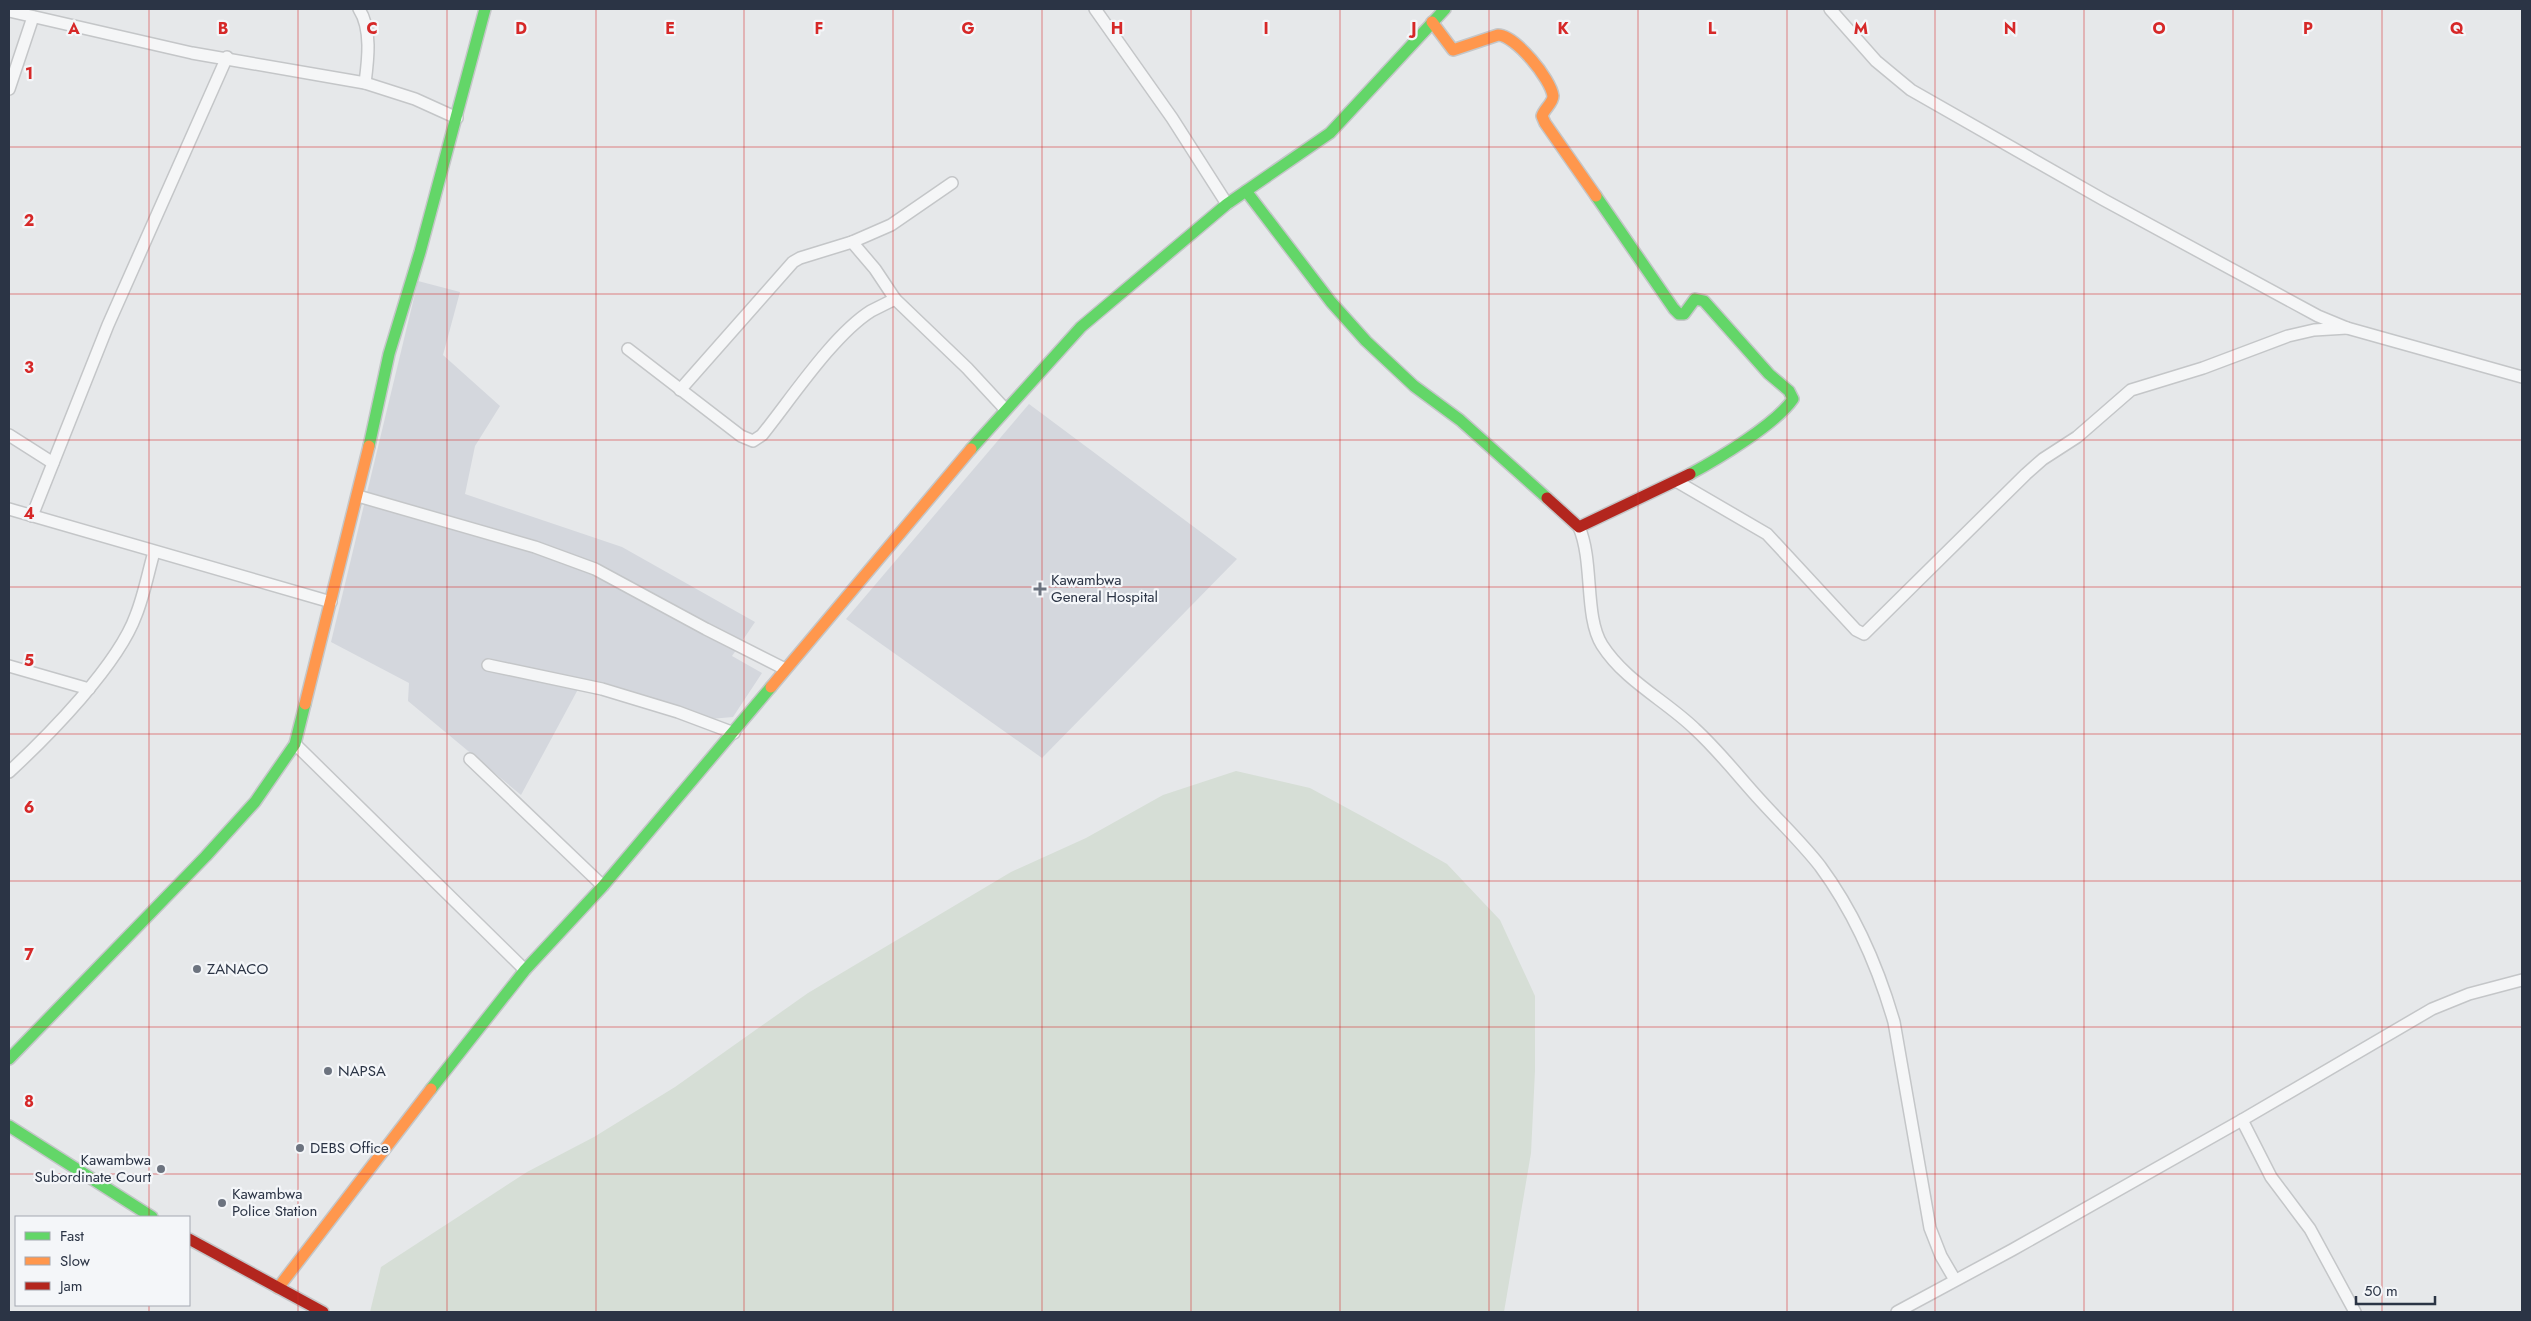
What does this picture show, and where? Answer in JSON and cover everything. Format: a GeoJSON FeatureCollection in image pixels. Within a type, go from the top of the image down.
{"type":"FeatureCollection","features":[{"type":"Feature","properties":{"kind":"street"},"geometry":{"type":"LineString","coordinates":[[359,9],[366,25],[367,62],[365,83]]}},
{"type":"Feature","properties":{"kind":"street"},"geometry":{"type":"LineString","coordinates":[[9,1059],[206,856],[254,802],[295,744],[358,496],[388,354],[457,118],[485,9]]}},
{"type":"Feature","properties":{"kind":"street"},"geometry":{"type":"LineString","coordinates":[[1095,9],[1172,118],[1228,204]]}},
{"type":"Feature","properties":{"kind":"street"},"geometry":{"type":"LineString","coordinates":[[278,1288],[466,1042],[525,970],[603,886],[734,733],[785,669],[1004,409],[1081,327],[1228,204],[1330,133],[1445,9]]}},
{"type":"Feature","properties":{"kind":"street"},"geometry":{"type":"LineString","coordinates":[[1830,9],[1876,61],[1911,90],[2104,200],[2318,316],[2347,328],[2522,377]]}},
{"type":"Feature","properties":{"kind":"street"},"geometry":{"type":"LineString","coordinates":[[9,11],[192,53],[226,57],[365,83],[415,99],[457,118]]}},
{"type":"Feature","properties":{"kind":"street"},"geometry":{"type":"LineString","coordinates":[[9,89],[34,17]]}},
{"type":"Feature","properties":{"kind":"street"},"geometry":{"type":"LineString","coordinates":[[1432,22],[1453,50],[1494,36],[1503,35],[1514,40],[1552,91],[1552,102],[1542,116],[1545,124],[1674,309],[1684,314],[1695,299],[1704,301],[1769,374],[1792,396],[1788,406],[1756,432],[1701,469],[1579,527]]}},
{"type":"Feature","properties":{"kind":"street"},"geometry":{"type":"LineString","coordinates":[[32,516],[112,316],[226,57]]}},
{"type":"Feature","properties":{"kind":"street"},"geometry":{"type":"LineString","coordinates":[[680,390],[793,262],[800,258],[852,242],[891,225],[952,184]]}},
{"type":"Feature","properties":{"kind":"street"},"geometry":{"type":"LineString","coordinates":[[1246,191],[1331,302],[1366,341],[1414,386],[1460,420],[1579,527],[1588,560],[1594,614],[1601,644],[1626,672],[1694,728],[1726,761],[1819,866],[1851,914],[1887,998],[1894,1022],[1930,1228],[1941,1256],[1955,1280]]}},
{"type":"Feature","properties":{"kind":"street"},"geometry":{"type":"LineString","coordinates":[[852,242],[875,269],[895,299],[967,368],[1004,409]]}},
{"type":"Feature","properties":{"kind":"street"},"geometry":{"type":"LineString","coordinates":[[628,349],[741,436],[753,441],[762,435],[833,345],[851,326],[871,311],[895,299]]}},
{"type":"Feature","properties":{"kind":"street"},"geometry":{"type":"LineString","coordinates":[[1676,481],[1767,534],[1786,552],[1856,630],[1864,634],[2026,474],[2043,459],[2091,427],[2125,393],[2203,368],[2288,336],[2314,330],[2347,328]]}},
{"type":"Feature","properties":{"kind":"street"},"geometry":{"type":"LineString","coordinates":[[9,435],[54,463]]}},
{"type":"Feature","properties":{"kind":"street"},"geometry":{"type":"LineString","coordinates":[[358,496],[535,547],[595,568],[706,630],[785,669]]}},
{"type":"Feature","properties":{"kind":"street"},"geometry":{"type":"LineString","coordinates":[[9,509],[331,602]]}},
{"type":"Feature","properties":{"kind":"street"},"geometry":{"type":"LineString","coordinates":[[9,772],[88,689],[124,641],[136,616],[154,552]]}},
{"type":"Feature","properties":{"kind":"street"},"geometry":{"type":"LineString","coordinates":[[488,665],[602,689],[678,712],[734,733]]}},
{"type":"Feature","properties":{"kind":"street"},"geometry":{"type":"LineString","coordinates":[[9,666],[88,689]]}},
{"type":"Feature","properties":{"kind":"street"},"geometry":{"type":"LineString","coordinates":[[295,744],[525,970]]}},
{"type":"Feature","properties":{"kind":"street"},"geometry":{"type":"LineString","coordinates":[[470,759],[603,886]]}},
{"type":"Feature","properties":{"kind":"street"},"geometry":{"type":"LineString","coordinates":[[1897,1312],[2012,1250],[2242,1120],[2432,1009],[2469,994],[2522,980]]}},
{"type":"Feature","properties":{"kind":"street"},"geometry":{"type":"LineString","coordinates":[[2242,1120],[2271,1177],[2310,1229],[2355,1312]]}},
{"type":"Feature","properties":{"kind":"street"},"geometry":{"type":"LineString","coordinates":[[9,1126],[150,1216]]}},
{"type":"Feature","properties":{"kind":"street"},"geometry":{"type":"LineString","coordinates":[[190,1240],[323,1312]]}},
{"type":"Feature","properties":{"kind":"shaded area"},"geometry":{"type":"Polygon","coordinates":[[[418,281],[460,292],[443,355],[500,406],[475,446],[465,494],[622,547],[755,622],[732,656],[762,673],[733,717],[710,719],[583,680],[521,795],[408,701],[409,683],[331,642],[418,281]]]}},
{"type":"Feature","properties":{"kind":"shaded area","name":"Kawambwa General Hospital"},"geometry":{"type":"Polygon","coordinates":[[[1029,404],[1237,559],[1042,758],[846,619],[1029,404]]]}},
{"type":"Feature","properties":{"kind":"shaded area"},"geometry":{"type":"Polygon","coordinates":[[[1236,771],[1310,788],[1382,827],[1447,864],[1500,920],[1535,996],[1535,1071],[1531,1153],[1504,1312],[370,1312],[381,1267],[527,1172],[594,1137],[675,1087],[808,993],[1011,872],[1086,838],[1163,795],[1236,771]]]}},
{"type":"Feature","properties":{"kind":"traffic: fast"},"geometry":{"type":"LineString","coordinates":[[369,446],[389,354],[420,252],[485,9]]}},
{"type":"Feature","properties":{"kind":"traffic: fast"},"geometry":{"type":"LineString","coordinates":[[971,449],[1081,327],[1227,204],[1330,133],[1445,9]]}},
{"type":"Feature","properties":{"kind":"traffic: fast"},"geometry":{"type":"LineString","coordinates":[[1246,191],[1331,302],[1366,341],[1414,386],[1460,420],[1547,498]]}},
{"type":"Feature","properties":{"kind":"traffic: fast"},"geometry":{"type":"LineString","coordinates":[[1596,196],[1674,309],[1679,314],[1684,314],[1695,299],[1704,301],[1769,374],[1789,391],[1793,399],[1785,409],[1760,430],[1690,474]]}},
{"type":"Feature","properties":{"kind":"traffic: fast"},"geometry":{"type":"LineString","coordinates":[[431,1089],[525,970],[603,886],[771,687]]}},
{"type":"Feature","properties":{"kind":"traffic: fast"},"geometry":{"type":"LineString","coordinates":[[9,1059],[206,856],[255,802],[295,744],[305,704]]}},
{"type":"Feature","properties":{"kind":"traffic: fast"},"geometry":{"type":"LineString","coordinates":[[9,1126],[150,1216]]}},
{"type":"Feature","properties":{"kind":"traffic: slow"},"geometry":{"type":"LineString","coordinates":[[1432,22],[1453,50],[1498,35],[1513,42],[1531,59],[1546,79],[1553,96],[1552,101],[1542,116],[1545,123],[1596,196]]}},
{"type":"Feature","properties":{"kind":"traffic: slow"},"geometry":{"type":"LineString","coordinates":[[305,704],[369,446]]}},
{"type":"Feature","properties":{"kind":"traffic: slow"},"geometry":{"type":"LineString","coordinates":[[771,687],[971,449]]}},
{"type":"Feature","properties":{"kind":"traffic: slow"},"geometry":{"type":"LineString","coordinates":[[278,1288],[431,1089]]}},
{"type":"Feature","properties":{"kind":"traffic: jam"},"geometry":{"type":"LineString","coordinates":[[1547,498],[1579,527],[1690,474]]}},
{"type":"Feature","properties":{"kind":"traffic: jam"},"geometry":{"type":"LineString","coordinates":[[190,1240],[323,1312]]}},
{"type":"Feature","properties":{"kind":"place","name":"Kawambwa General Hospital"},"geometry":{"type":"Point","coordinates":[1040,589]}},
{"type":"Feature","properties":{"kind":"place","name":"ZANACO"},"geometry":{"type":"Point","coordinates":[197,969]}},
{"type":"Feature","properties":{"kind":"place","name":"NAPSA"},"geometry":{"type":"Point","coordinates":[328,1071]}},
{"type":"Feature","properties":{"kind":"place","name":"DEBS Office"},"geometry":{"type":"Point","coordinates":[300,1148]}},
{"type":"Feature","properties":{"kind":"place","name":"Kawambwa Subordinate Court"},"geometry":{"type":"Point","coordinates":[161,1169]}},
{"type":"Feature","properties":{"kind":"place","name":"Kawambwa Police Station"},"geometry":{"type":"Point","coordinates":[222,1203]}}]}
